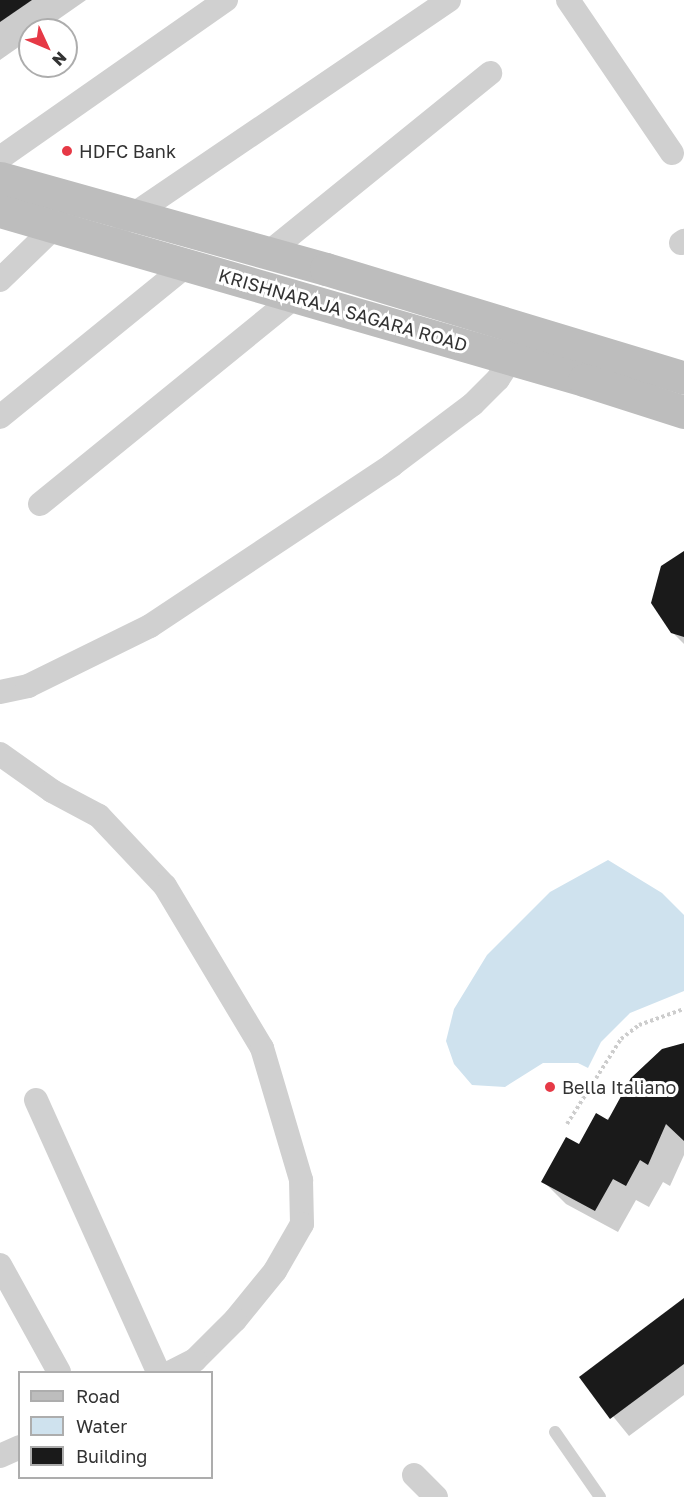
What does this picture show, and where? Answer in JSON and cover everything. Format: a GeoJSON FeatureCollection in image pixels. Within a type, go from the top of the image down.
{"type":"FeatureCollection","features":[{"type":"Feature","properties":{"kind":"main road","name":"KRISHNARAJA SAGARA ROAD"},"geometry":{"type":"LineString","coordinates":[[0,178],[268,253],[520,346],[684,412]]}},
{"type":"Feature","properties":{"kind":"main road","name":"KRISHNARAJA SAGARA ROAD"},"geometry":{"type":"LineString","coordinates":[[0,211],[296,296],[520,346],[684,378]]}},
{"type":"Feature","properties":{"kind":"street"},"geometry":{"type":"LineString","coordinates":[[0,158],[226,0]]}},
{"type":"Feature","properties":{"kind":"street"},"geometry":{"type":"LineString","coordinates":[[106,241],[130,214],[449,0]]}},
{"type":"Feature","properties":{"kind":"street"},"geometry":{"type":"LineString","coordinates":[[568,0],[672,153]]}},
{"type":"Feature","properties":{"kind":"street"},"geometry":{"type":"LineString","coordinates":[[268,253],[490,73]]}},
{"type":"Feature","properties":{"kind":"street"},"geometry":{"type":"LineString","coordinates":[[0,280],[58,228],[78,200]]}},
{"type":"Feature","properties":{"kind":"street"},"geometry":{"type":"LineString","coordinates":[[0,417],[188,264]]}},
{"type":"Feature","properties":{"kind":"street"},"geometry":{"type":"LineString","coordinates":[[40,504],[296,296]]}},
{"type":"Feature","properties":{"kind":"street"},"geometry":{"type":"LineString","coordinates":[[0,692],[28,686],[150,626],[392,465],[473,404],[520,346]]}},
{"type":"Feature","properties":{"kind":"street"},"geometry":{"type":"LineString","coordinates":[[0,754],[52,791],[99,816],[165,886],[262,1047],[301,1180],[302,1224],[275,1271],[235,1320],[195,1360],[173,1371]]}},
{"type":"Feature","properties":{"kind":"street"},"geometry":{"type":"LineString","coordinates":[[36,1100],[158,1371]]}},
{"type":"Feature","properties":{"kind":"street"},"geometry":{"type":"LineString","coordinates":[[0,1265],[57,1371]]}},
{"type":"Feature","properties":{"kind":"street"},"geometry":{"type":"LineString","coordinates":[[0,1456],[18,1448]]}},
{"type":"Feature","properties":{"kind":"street"},"geometry":{"type":"LineString","coordinates":[[414,1475],[436,1497]]}},
{"type":"Feature","properties":{"kind":"lane"},"geometry":{"type":"LineString","coordinates":[[555,1432],[600,1497]]}},
{"type":"Feature","properties":{"kind":"path"},"geometry":{"type":"LineString","coordinates":[[567,1124],[621,1040],[639,1025],[684,1009]]}},
{"type":"Feature","properties":{"kind":"water"},"geometry":{"type":"Polygon","coordinates":[[[608,860],[662,893],[684,915],[684,991],[630,1013],[601,1042],[588,1068],[578,1063],[543,1063],[505,1087],[472,1085],[454,1064],[446,1041],[454,1009],[487,955],[550,892],[608,860]]]}},
{"type":"Feature","properties":{"kind":"building"},"geometry":{"type":"Polygon","coordinates":[[[0,0],[32,0],[0,22],[0,0]]]}},
{"type":"Feature","properties":{"kind":"building"},"geometry":{"type":"Polygon","coordinates":[[[684,551],[684,637],[671,633],[651,603],[661,566],[684,551]]]}},
{"type":"Feature","properties":{"kind":"building"},"geometry":{"type":"Polygon","coordinates":[[[684,1043],[684,1141],[666,1124],[648,1165],[640,1160],[626,1186],[613,1179],[595,1211],[541,1182],[566,1137],[579,1144],[596,1113],[608,1120],[631,1078],[662,1049],[684,1043]]]}},
{"type":"Feature","properties":{"kind":"building"},"geometry":{"type":"Polygon","coordinates":[[[684,1298],[684,1364],[610,1419],[579,1377],[684,1298]]]}},
{"type":"Feature","properties":{"kind":"place","name":"HDFC Bank"},"geometry":{"type":"Point","coordinates":[67,151]}},
{"type":"Feature","properties":{"kind":"place","name":"Bella Italiano"},"geometry":{"type":"Point","coordinates":[550,1087]}}]}
